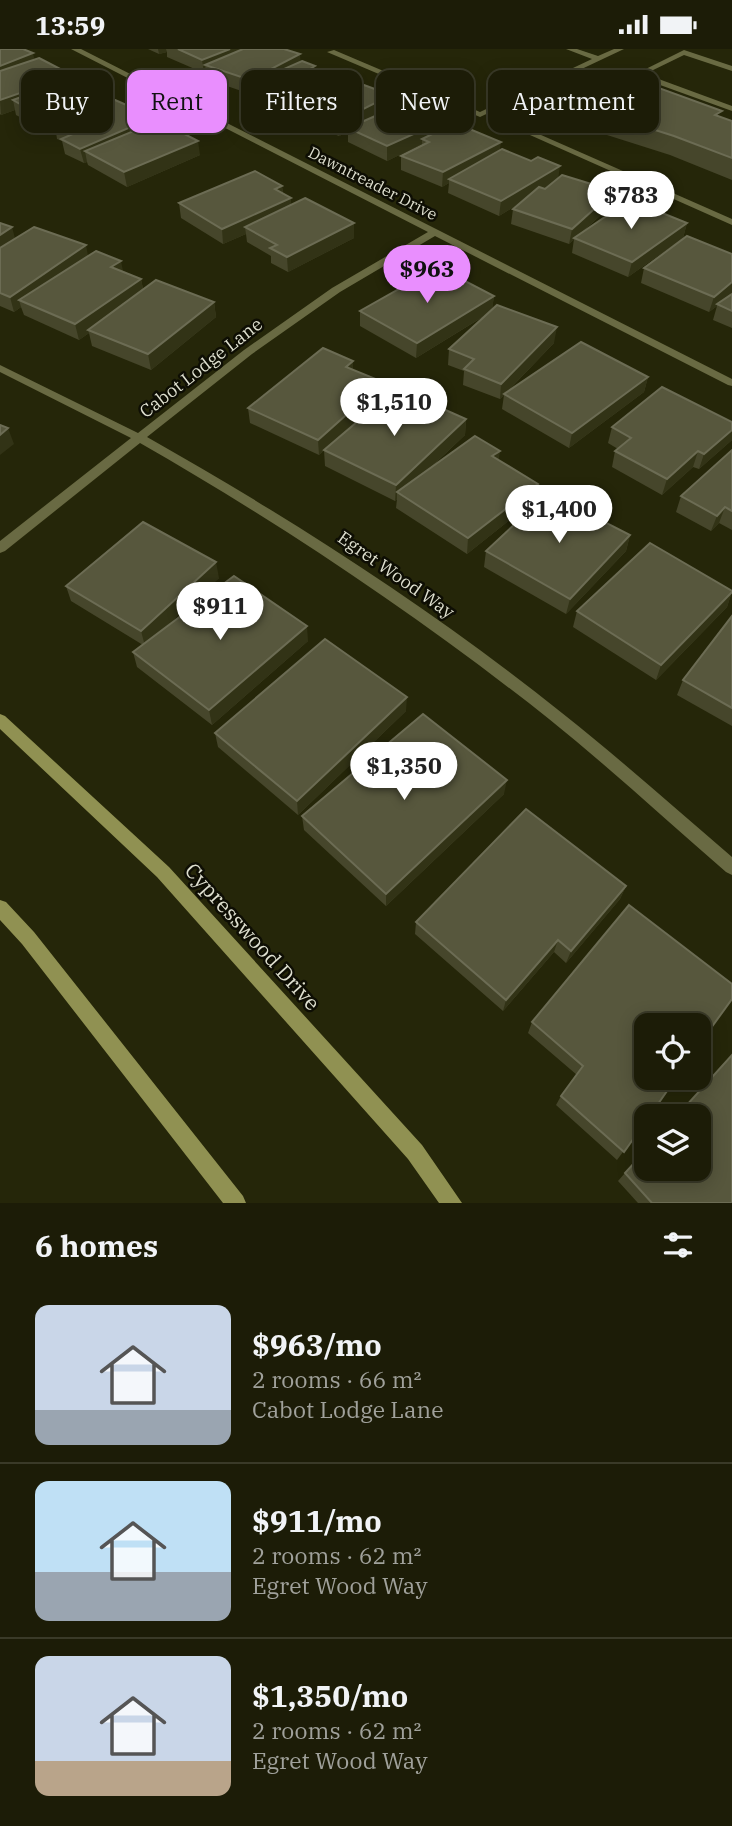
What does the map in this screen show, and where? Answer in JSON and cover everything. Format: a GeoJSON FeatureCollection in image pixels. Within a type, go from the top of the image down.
{"type":"FeatureCollection","features":[{"type":"Feature","properties":{"kind":"main road","name":"Cypresswood Drive"},"geometry":{"type":"LineString","coordinates":[[0,720],[163,872],[415,1152],[452,1203]]}},
{"type":"Feature","properties":{"kind":"main road"},"geometry":{"type":"LineString","coordinates":[[0,908],[28,938],[236,1203]]}},
{"type":"Feature","properties":{"kind":"street","name":"Dawntreader Drive"},"geometry":{"type":"LineString","coordinates":[[75,49],[732,383]]}},
{"type":"Feature","properties":{"kind":"street"},"geometry":{"type":"LineString","coordinates":[[570,49],[598,59]]}},
{"type":"Feature","properties":{"kind":"street"},"geometry":{"type":"LineString","coordinates":[[331,50],[480,115],[620,49]]}},
{"type":"Feature","properties":{"kind":"street"},"geometry":{"type":"LineString","coordinates":[[645,70],[679,50],[732,69]]}},
{"type":"Feature","properties":{"kind":"street"},"geometry":{"type":"LineString","coordinates":[[659,82],[732,109]]}},
{"type":"Feature","properties":{"kind":"street"},"geometry":{"type":"LineString","coordinates":[[530,133],[732,222]]}},
{"type":"Feature","properties":{"kind":"street","name":"Cabot Lodge Lane"},"geometry":{"type":"LineString","coordinates":[[0,548],[248,352],[336,290],[435,232]]}},
{"type":"Feature","properties":{"kind":"street","name":"Egret Wood Way"},"geometry":{"type":"LineString","coordinates":[[0,368],[71,401],[140,438],[339,556],[532,696],[732,867]]}},
{"type":"Feature","properties":{"kind":"building"},"geometry":{"type":"Polygon","coordinates":[[[0,49],[23,49],[33,53],[0,66],[0,49]]]}},
{"type":"Feature","properties":{"kind":"building"},"geometry":{"type":"Polygon","coordinates":[[[178,49],[230,49],[202,60],[178,49]]]}},
{"type":"Feature","properties":{"kind":"building"},"geometry":{"type":"Polygon","coordinates":[[[243,49],[284,49],[300,54],[269,70],[241,70],[241,77],[227,70],[205,65],[243,49]]]}},
{"type":"Feature","properties":{"kind":"building"},"geometry":{"type":"Polygon","coordinates":[[[39,58],[62,70],[21,70],[21,93],[0,100],[0,71],[39,58]]]}},
{"type":"Feature","properties":{"kind":"building"},"geometry":{"type":"Polygon","coordinates":[[[302,61],[315,66],[310,69],[313,70],[282,70],[302,61]]]}},
{"type":"Feature","properties":{"kind":"building"},"geometry":{"type":"Polygon","coordinates":[[[362,84],[376,89],[376,103],[362,110],[362,84]]]}},
{"type":"Feature","properties":{"kind":"building"},"geometry":{"type":"Polygon","coordinates":[[[659,88],[722,111],[715,115],[732,121],[732,158],[659,131],[659,88]]]}},
{"type":"Feature","properties":{"kind":"building"},"geometry":{"type":"Polygon","coordinates":[[[113,101],[127,105],[127,129],[80,149],[61,139],[73,134],[71,133],[113,133],[113,101]]]}},
{"type":"Feature","properties":{"kind":"building"},"geometry":{"type":"Polygon","coordinates":[[[376,116],[376,133],[416,133],[387,146],[359,133],[362,133],[362,122],[376,116]]]}},
{"type":"Feature","properties":{"kind":"building"},"geometry":{"type":"Polygon","coordinates":[[[474,131],[501,142],[443,172],[401,156],[429,142],[422,139],[434,133],[474,133],[474,131]]]}},
{"type":"Feature","properties":{"kind":"building"},"geometry":{"type":"Polygon","coordinates":[[[129,133],[183,133],[198,141],[124,172],[85,151],[129,133]]]}},
{"type":"Feature","properties":{"kind":"building"},"geometry":{"type":"Polygon","coordinates":[[[502,149],[531,161],[538,157],[560,166],[501,201],[449,179],[502,149]]]}},
{"type":"Feature","properties":{"kind":"building"},"geometry":{"type":"Polygon","coordinates":[[[255,171],[282,186],[275,189],[291,198],[222,229],[179,203],[255,171]]]}},
{"type":"Feature","properties":{"kind":"building"},"geometry":{"type":"Polygon","coordinates":[[[562,175],[614,191],[572,229],[513,209],[539,187],[545,189],[562,175]]]}},
{"type":"Feature","properties":{"kind":"building"},"geometry":{"type":"Polygon","coordinates":[[[305,198],[354,223],[287,257],[270,248],[277,245],[245,227],[305,198]]]}},
{"type":"Feature","properties":{"kind":"building"},"geometry":{"type":"Polygon","coordinates":[[[630,200],[687,223],[632,262],[574,238],[630,200]]]}},
{"type":"Feature","properties":{"kind":"building"},"geometry":{"type":"Polygon","coordinates":[[[0,223],[12,227],[0,235],[0,223]]]}},
{"type":"Feature","properties":{"kind":"building"},"geometry":{"type":"Polygon","coordinates":[[[34,227],[86,245],[10,297],[0,293],[0,248],[34,227]]]}},
{"type":"Feature","properties":{"kind":"building"},"geometry":{"type":"Polygon","coordinates":[[[687,236],[732,254],[732,282],[714,297],[644,268],[687,236]]]}},
{"type":"Feature","properties":{"kind":"building"},"geometry":{"type":"Polygon","coordinates":[[[96,251],[121,261],[111,267],[141,279],[75,324],[19,300],[96,251]]]}},
{"type":"Feature","properties":{"kind":"building"},"geometry":{"type":"Polygon","coordinates":[[[438,267],[494,296],[417,343],[360,311],[438,267]]]}},
{"type":"Feature","properties":{"kind":"building"},"geometry":{"type":"Polygon","coordinates":[[[156,280],[214,302],[148,354],[88,330],[156,280]]]}},
{"type":"Feature","properties":{"kind":"building"},"geometry":{"type":"Polygon","coordinates":[[[732,294],[732,311],[717,304],[732,294]]]}},
{"type":"Feature","properties":{"kind":"building"},"geometry":{"type":"Polygon","coordinates":[[[497,305],[557,327],[501,384],[464,369],[474,359],[449,349],[497,305]]]}},
{"type":"Feature","properties":{"kind":"building"},"geometry":{"type":"Polygon","coordinates":[[[581,342],[648,377],[572,433],[504,394],[581,342]]]}},
{"type":"Feature","properties":{"kind":"building"},"geometry":{"type":"Polygon","coordinates":[[[323,348],[353,361],[346,367],[383,382],[318,440],[248,408],[323,348]]]}},
{"type":"Feature","properties":{"kind":"building"},"geometry":{"type":"Polygon","coordinates":[[[662,387],[732,422],[732,430],[704,454],[698,451],[667,479],[615,451],[631,438],[612,427],[662,387]]]}},
{"type":"Feature","properties":{"kind":"building"},"geometry":{"type":"Polygon","coordinates":[[[391,393],[435,413],[441,408],[466,419],[396,485],[324,450],[391,393]]]}},
{"type":"Feature","properties":{"kind":"building"},"geometry":{"type":"Polygon","coordinates":[[[0,425],[8,428],[0,435],[0,425]]]}},
{"type":"Feature","properties":{"kind":"building"},"geometry":{"type":"Polygon","coordinates":[[[475,436],[500,451],[492,456],[538,484],[468,538],[397,492],[475,436]]]}},
{"type":"Feature","properties":{"kind":"building"},"geometry":{"type":"Polygon","coordinates":[[[732,450],[732,511],[725,507],[717,516],[681,496],[732,450]]]}},
{"type":"Feature","properties":{"kind":"building"},"geometry":{"type":"Polygon","coordinates":[[[548,493],[630,535],[570,599],[486,551],[548,493]]]}},
{"type":"Feature","properties":{"kind":"building"},"geometry":{"type":"Polygon","coordinates":[[[143,522],[216,562],[141,631],[66,586],[143,522]]]}},
{"type":"Feature","properties":{"kind":"building"},"geometry":{"type":"Polygon","coordinates":[[[650,543],[732,591],[661,665],[577,611],[650,543]]]}},
{"type":"Feature","properties":{"kind":"building"},"geometry":{"type":"Polygon","coordinates":[[[234,576],[307,626],[209,710],[133,652],[234,576]]]}},
{"type":"Feature","properties":{"kind":"building"},"geometry":{"type":"Polygon","coordinates":[[[732,616],[732,708],[683,680],[732,616]]]}},
{"type":"Feature","properties":{"kind":"building"},"geometry":{"type":"Polygon","coordinates":[[[325,639],[407,697],[297,801],[215,733],[325,639]]]}},
{"type":"Feature","properties":{"kind":"building"},"geometry":{"type":"Polygon","coordinates":[[[423,714],[507,780],[386,894],[302,816],[423,714]]]}},
{"type":"Feature","properties":{"kind":"building"},"geometry":{"type":"Polygon","coordinates":[[[526,809],[626,886],[571,951],[558,940],[506,1000],[416,922],[526,809]]]}},
{"type":"Feature","properties":{"kind":"building"},"geometry":{"type":"Polygon","coordinates":[[[629,905],[732,984],[732,999],[711,1028],[711,1013],[634,1013],[634,1090],[668,1090],[658,1104],[634,1104],[634,1138],[624,1152],[561,1096],[583,1066],[532,1022],[629,905]]]}},
{"type":"Feature","properties":{"kind":"building"},"geometry":{"type":"Polygon","coordinates":[[[732,1055],[732,1203],[652,1203],[625,1173],[634,1163],[634,1181],[711,1181],[711,1104],[688,1104],[700,1090],[711,1090],[711,1078],[732,1055]]]}}]}
